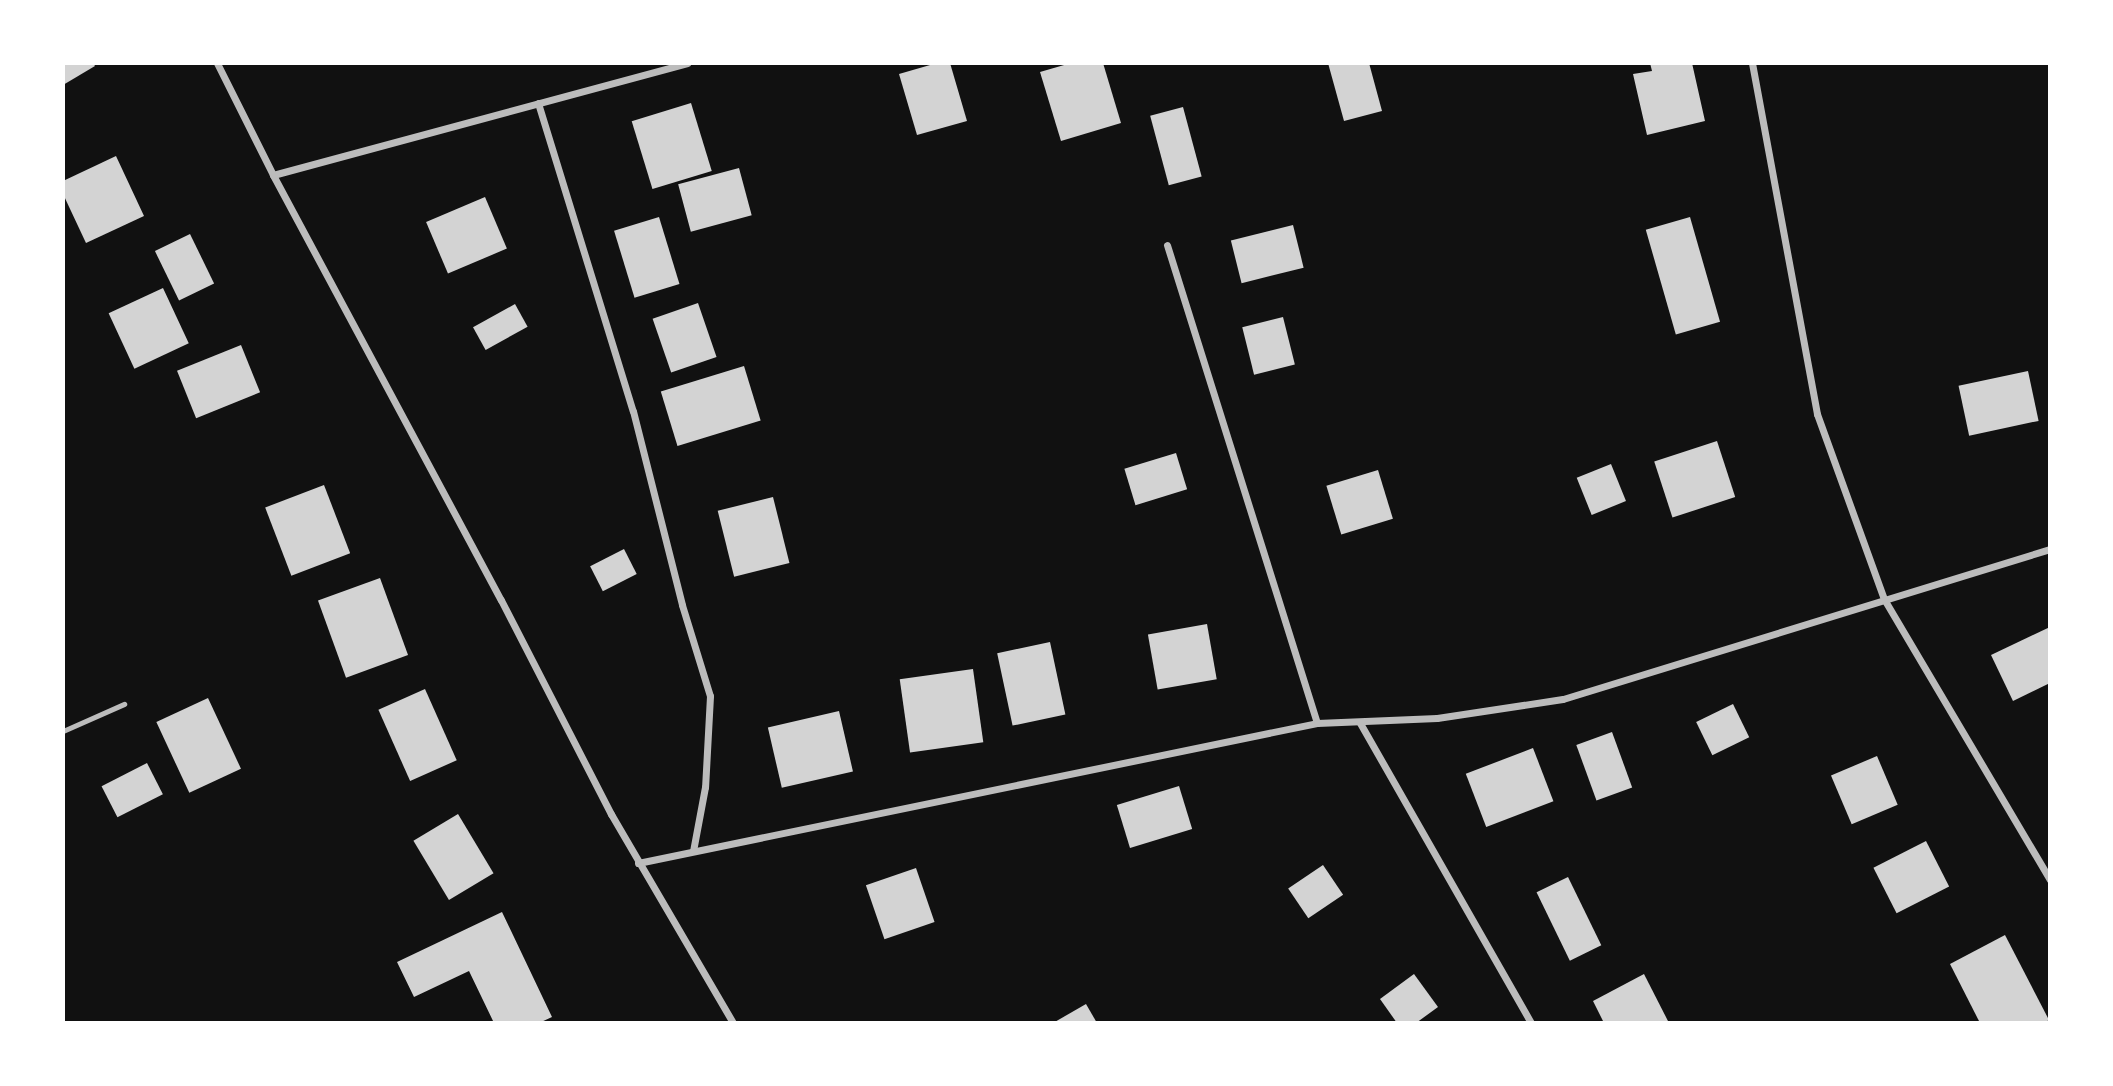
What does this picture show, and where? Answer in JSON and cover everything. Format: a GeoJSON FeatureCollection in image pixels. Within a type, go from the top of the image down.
{"type":"FeatureCollection","features":[{"type":"Feature","properties":{"kind":"street"},"geometry":{"type":"LineString","coordinates":[[217,63],[273,175],[638,863],[733,1023]]}},
{"type":"Feature","properties":{"kind":"street"},"geometry":{"type":"LineString","coordinates":[[273,175],[687,63]]}},
{"type":"Feature","properties":{"kind":"street"},"geometry":{"type":"LineString","coordinates":[[1752,63],[1817,414],[1884,599],[2050,880]]}},
{"type":"Feature","properties":{"kind":"street"},"geometry":{"type":"LineString","coordinates":[[538,103],[633,411],[682,605],[710,696],[705,786],[693,851]]}},
{"type":"Feature","properties":{"kind":"street"},"geometry":{"type":"LineString","coordinates":[[1167,245],[1317,723]]}},
{"type":"Feature","properties":{"kind":"street"},"geometry":{"type":"LineString","coordinates":[[638,863],[1317,723],[1437,718],[1563,699],[2050,549]]}},
{"type":"Feature","properties":{"kind":"street"},"geometry":{"type":"LineString","coordinates":[[1360,723],[1531,1023]]}},
{"type":"Feature","properties":{"kind":"lane"},"geometry":{"type":"LineString","coordinates":[[63,732],[124,704]]}},
{"type":"Feature","properties":{"kind":"building"},"geometry":{"type":"Polygon","coordinates":[[[63,63],[93,63],[95,66],[63,85],[63,63]]]}},
{"type":"Feature","properties":{"kind":"building"},"geometry":{"type":"Polygon","coordinates":[[[937,63],[950,63],[967,121],[917,135],[899,74],[937,63]]]}},
{"type":"Feature","properties":{"kind":"building"},"geometry":{"type":"Polygon","coordinates":[[[1071,63],[1103,63],[1121,123],[1061,141],[1040,72],[1071,63]]]}},
{"type":"Feature","properties":{"kind":"building"},"geometry":{"type":"Polygon","coordinates":[[[1328,63],[1369,63],[1382,111],[1344,121],[1328,63]]]}},
{"type":"Feature","properties":{"kind":"building"},"geometry":{"type":"Polygon","coordinates":[[[1650,63],[1692,63],[1705,121],[1647,135],[1633,74],[1652,71],[1650,63]]]}},
{"type":"Feature","properties":{"kind":"building"},"geometry":{"type":"Polygon","coordinates":[[[691,103],[712,171],[652,189],[632,121],[691,103]]]}},
{"type":"Feature","properties":{"kind":"building"},"geometry":{"type":"Polygon","coordinates":[[[1183,107],[1202,177],[1169,185],[1150,116],[1183,107]]]}},
{"type":"Feature","properties":{"kind":"building"},"geometry":{"type":"Polygon","coordinates":[[[116,156],[144,216],[86,243],[63,194],[63,181],[116,156]]]}},
{"type":"Feature","properties":{"kind":"building"},"geometry":{"type":"Polygon","coordinates":[[[739,168],[752,215],[691,232],[678,184],[739,168]]]}},
{"type":"Feature","properties":{"kind":"building"},"geometry":{"type":"Polygon","coordinates":[[[485,197],[507,249],[448,274],[426,222],[485,197]]]}},
{"type":"Feature","properties":{"kind":"building"},"geometry":{"type":"Polygon","coordinates":[[[659,217],[679,284],[635,298],[614,231],[659,217]]]}},
{"type":"Feature","properties":{"kind":"building"},"geometry":{"type":"Polygon","coordinates":[[[1690,217],[1720,322],[1676,334],[1646,230],[1690,217]]]}},
{"type":"Feature","properties":{"kind":"building"},"geometry":{"type":"Polygon","coordinates":[[[1293,225],[1304,268],[1242,283],[1231,240],[1293,225]]]}},
{"type":"Feature","properties":{"kind":"building"},"geometry":{"type":"Polygon","coordinates":[[[190,234],[214,283],[179,301],[155,251],[190,234]]]}},
{"type":"Feature","properties":{"kind":"building"},"geometry":{"type":"Polygon","coordinates":[[[163,288],[189,343],[134,369],[109,313],[163,288]]]}},
{"type":"Feature","properties":{"kind":"building"},"geometry":{"type":"Polygon","coordinates":[[[698,303],[717,357],[671,373],[653,319],[698,303]]]}},
{"type":"Feature","properties":{"kind":"building"},"geometry":{"type":"Polygon","coordinates":[[[515,304],[528,327],[486,350],[473,327],[515,304]]]}},
{"type":"Feature","properties":{"kind":"building"},"geometry":{"type":"Polygon","coordinates":[[[1283,317],[1295,365],[1254,375],[1242,327],[1283,317]]]}},
{"type":"Feature","properties":{"kind":"building"},"geometry":{"type":"Polygon","coordinates":[[[241,345],[260,392],[196,418],[177,371],[241,345]]]}},
{"type":"Feature","properties":{"kind":"building"},"geometry":{"type":"Polygon","coordinates":[[[744,366],[761,421],[677,446],[661,391],[744,366]]]}},
{"type":"Feature","properties":{"kind":"building"},"geometry":{"type":"Polygon","coordinates":[[[2028,371],[2039,421],[1969,436],[1959,386],[2028,371]]]}},
{"type":"Feature","properties":{"kind":"building"},"geometry":{"type":"Polygon","coordinates":[[[1717,441],[1735,497],[1672,518],[1654,461],[1717,441]]]}},
{"type":"Feature","properties":{"kind":"building"},"geometry":{"type":"Polygon","coordinates":[[[1176,453],[1187,489],[1135,505],[1124,469],[1176,453]]]}},
{"type":"Feature","properties":{"kind":"building"},"geometry":{"type":"Polygon","coordinates":[[[1611,464],[1626,501],[1592,515],[1577,478],[1611,464]]]}},
{"type":"Feature","properties":{"kind":"building"},"geometry":{"type":"Polygon","coordinates":[[[1378,470],[1393,519],[1341,535],[1326,486],[1378,470]]]}},
{"type":"Feature","properties":{"kind":"building"},"geometry":{"type":"Polygon","coordinates":[[[324,485],[350,553],[291,576],[265,508],[324,485]]]}},
{"type":"Feature","properties":{"kind":"building"},"geometry":{"type":"Polygon","coordinates":[[[773,497],[789,563],[734,577],[718,511],[773,497]]]}},
{"type":"Feature","properties":{"kind":"building"},"geometry":{"type":"Polygon","coordinates":[[[624,549],[637,574],[603,591],[590,566],[624,549]]]}},
{"type":"Feature","properties":{"kind":"building"},"geometry":{"type":"Polygon","coordinates":[[[380,578],[408,655],[346,678],[318,601],[380,578]]]}},
{"type":"Feature","properties":{"kind":"building"},"geometry":{"type":"Polygon","coordinates":[[[1207,624],[1217,679],[1158,690],[1148,634],[1207,624]]]}},
{"type":"Feature","properties":{"kind":"building"},"geometry":{"type":"Polygon","coordinates":[[[2050,627],[2050,683],[2013,701],[1991,655],[2050,627]]]}},
{"type":"Feature","properties":{"kind":"building"},"geometry":{"type":"Polygon","coordinates":[[[1050,642],[1065,714],[1013,726],[997,653],[1050,642]]]}},
{"type":"Feature","properties":{"kind":"building"},"geometry":{"type":"Polygon","coordinates":[[[973,669],[983,742],[910,753],[900,679],[973,669]]]}},
{"type":"Feature","properties":{"kind":"building"},"geometry":{"type":"Polygon","coordinates":[[[425,689],[457,760],[410,781],[378,710],[425,689]]]}},
{"type":"Feature","properties":{"kind":"building"},"geometry":{"type":"Polygon","coordinates":[[[208,698],[241,769],[189,793],[156,722],[208,698]]]}},
{"type":"Feature","properties":{"kind":"building"},"geometry":{"type":"Polygon","coordinates":[[[1733,704],[1749,737],[1712,755],[1696,722],[1733,704]]]}},
{"type":"Feature","properties":{"kind":"building"},"geometry":{"type":"Polygon","coordinates":[[[839,711],[853,771],[782,788],[768,727],[839,711]]]}},
{"type":"Feature","properties":{"kind":"building"},"geometry":{"type":"Polygon","coordinates":[[[1612,732],[1632,787],[1596,800],[1576,745],[1612,732]]]}},
{"type":"Feature","properties":{"kind":"building"},"geometry":{"type":"Polygon","coordinates":[[[1533,748],[1553,801],[1486,827],[1466,774],[1533,748]]]}},
{"type":"Feature","properties":{"kind":"building"},"geometry":{"type":"Polygon","coordinates":[[[1877,756],[1898,805],[1852,824],[1831,776],[1877,756]]]}},
{"type":"Feature","properties":{"kind":"building"},"geometry":{"type":"Polygon","coordinates":[[[147,763],[163,794],[117,817],[102,786],[147,763]]]}},
{"type":"Feature","properties":{"kind":"building"},"geometry":{"type":"Polygon","coordinates":[[[1179,786],[1192,829],[1130,848],[1117,805],[1179,786]]]}},
{"type":"Feature","properties":{"kind":"building"},"geometry":{"type":"Polygon","coordinates":[[[458,814],[494,873],[449,900],[413,841],[458,814]]]}},
{"type":"Feature","properties":{"kind":"building"},"geometry":{"type":"Polygon","coordinates":[[[1926,841],[1949,886],[1897,913],[1873,868],[1926,841]]]}},
{"type":"Feature","properties":{"kind":"building"},"geometry":{"type":"Polygon","coordinates":[[[1323,865],[1343,895],[1308,918],[1288,888],[1323,865]]]}},
{"type":"Feature","properties":{"kind":"building"},"geometry":{"type":"Polygon","coordinates":[[[916,868],[935,922],[884,939],[866,885],[916,868]]]}},
{"type":"Feature","properties":{"kind":"building"},"geometry":{"type":"Polygon","coordinates":[[[1568,877],[1601,945],[1570,961],[1537,892],[1568,877]]]}},
{"type":"Feature","properties":{"kind":"building"},"geometry":{"type":"Polygon","coordinates":[[[502,912],[552,1017],[539,1023],[494,1023],[469,971],[414,997],[397,962],[502,912]]]}},
{"type":"Feature","properties":{"kind":"building"},"geometry":{"type":"Polygon","coordinates":[[[2005,935],[2049,1020],[2044,1023],[1980,1023],[1950,964],[2005,935]]]}},
{"type":"Feature","properties":{"kind":"building"},"geometry":{"type":"Polygon","coordinates":[[[1414,974],[1438,1007],[1416,1023],[1397,1023],[1380,999],[1414,974]]]}},
{"type":"Feature","properties":{"kind":"building"},"geometry":{"type":"Polygon","coordinates":[[[1644,974],[1669,1023],[1604,1023],[1593,1001],[1644,974]]]}},
{"type":"Feature","properties":{"kind":"building"},"geometry":{"type":"Polygon","coordinates":[[[1086,1004],[1097,1023],[1053,1023],[1086,1004]]]}}]}
